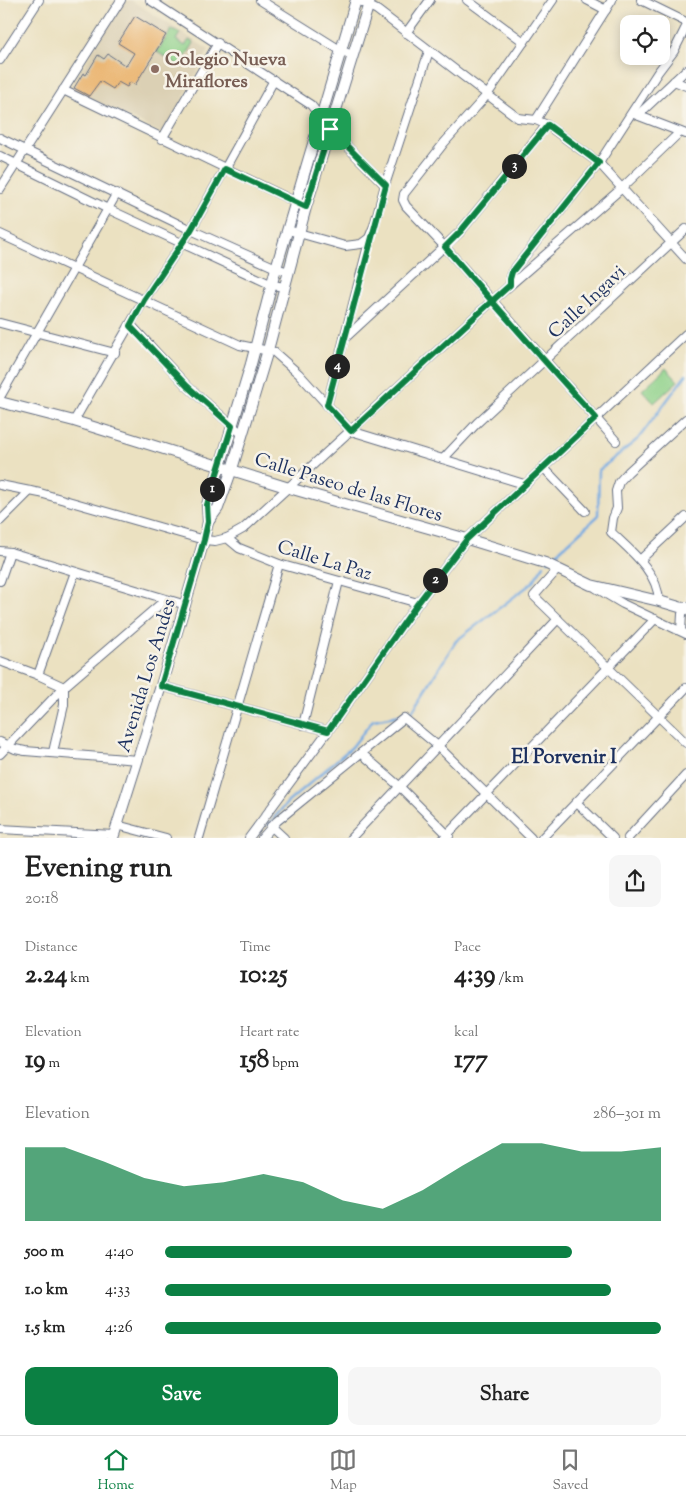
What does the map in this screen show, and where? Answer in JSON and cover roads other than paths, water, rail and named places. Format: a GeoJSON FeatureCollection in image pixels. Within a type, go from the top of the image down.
{"type":"FeatureCollection","features":[{"type":"Feature","properties":{"kind":"street"},"geometry":{"type":"LineString","coordinates":[[0,60],[39,0]]}},
{"type":"Feature","properties":{"kind":"street"},"geometry":{"type":"LineString","coordinates":[[0,189],[121,0]]}},
{"type":"Feature","properties":{"kind":"street"},"geometry":{"type":"LineString","coordinates":[[150,0],[311,105],[330,129],[386,185]]}},
{"type":"Feature","properties":{"kind":"street"},"geometry":{"type":"LineString","coordinates":[[260,0],[352,56]]}},
{"type":"Feature","properties":{"kind":"street"},"geometry":{"type":"LineString","coordinates":[[208,522],[207,505],[256,348],[276,268],[356,0],[369,2],[429,51],[518,118],[536,120],[548,125],[599,163],[686,259]]}},
{"type":"Feature","properties":{"kind":"street"},"geometry":{"type":"LineString","coordinates":[[406,33],[430,0]]}},
{"type":"Feature","properties":{"kind":"street"},"geometry":{"type":"LineString","coordinates":[[467,0],[524,42]]}},
{"type":"Feature","properties":{"kind":"street"},"geometry":{"type":"LineString","coordinates":[[553,0],[487,96],[444,143],[404,194],[403,200],[406,206],[445,247],[544,362],[616,441]]}},
{"type":"Feature","properties":{"kind":"street"},"geometry":{"type":"LineString","coordinates":[[587,0],[606,10]]}},
{"type":"Feature","properties":{"kind":"street"},"geometry":{"type":"LineString","coordinates":[[536,120],[612,0]]}},
{"type":"Feature","properties":{"kind":"street"},"geometry":{"type":"LineString","coordinates":[[641,0],[686,22]]}},
{"type":"Feature","properties":{"kind":"street"},"geometry":{"type":"LineString","coordinates":[[208,522],[218,508],[232,469],[268,350],[306,207],[369,2]]}},
{"type":"Feature","properties":{"kind":"street"},"geometry":{"type":"LineString","coordinates":[[510,285],[512,272],[599,163],[635,114],[674,51],[686,27]]}},
{"type":"Feature","properties":{"kind":"street"},"geometry":{"type":"LineString","coordinates":[[162,139],[218,43]]}},
{"type":"Feature","properties":{"kind":"street"},"geometry":{"type":"LineString","coordinates":[[327,405],[371,236],[429,51]]}},
{"type":"Feature","properties":{"kind":"street"},"geometry":{"type":"LineString","coordinates":[[635,114],[686,70]]}},
{"type":"Feature","properties":{"kind":"street"},"geometry":{"type":"LineString","coordinates":[[74,421],[144,300],[191,230],[274,80]]}},
{"type":"Feature","properties":{"kind":"street"},"geometry":{"type":"LineString","coordinates":[[674,82],[686,86]]}},
{"type":"Feature","properties":{"kind":"street"},"geometry":{"type":"LineString","coordinates":[[63,90],[306,207]]}},
{"type":"Feature","properties":{"kind":"street"},"geometry":{"type":"LineString","coordinates":[[0,485],[30,491],[204,540],[215,541],[227,538],[243,529],[492,301],[683,133],[635,114]]}},
{"type":"Feature","properties":{"kind":"street"},"geometry":{"type":"LineString","coordinates":[[344,339],[460,232],[548,125]]}},
{"type":"Feature","properties":{"kind":"street"},"geometry":{"type":"LineString","coordinates":[[0,138],[191,230],[289,272]]}},
{"type":"Feature","properties":{"kind":"street"},"geometry":{"type":"LineString","coordinates":[[0,156],[108,209],[272,285],[285,287]]}},
{"type":"Feature","properties":{"kind":"street"},"geometry":{"type":"LineString","coordinates":[[0,397],[117,194]]}},
{"type":"Feature","properties":{"kind":"street","name":"Calle Ingavi"},"geometry":{"type":"LineString","coordinates":[[443,458],[477,423],[686,229]]}},
{"type":"Feature","properties":{"kind":"street"},"geometry":{"type":"LineString","coordinates":[[288,230],[352,246],[364,242],[371,236]]}},
{"type":"Feature","properties":{"kind":"street"},"geometry":{"type":"LineString","coordinates":[[0,234],[240,345],[274,352],[293,369],[351,431],[524,484]]}},
{"type":"Feature","properties":{"kind":"street"},"geometry":{"type":"LineString","coordinates":[[0,323],[35,334],[115,353]]}},
{"type":"Feature","properties":{"kind":"street"},"geometry":{"type":"LineString","coordinates":[[130,326],[187,386],[242,434]]}},
{"type":"Feature","properties":{"kind":"street"},"geometry":{"type":"LineString","coordinates":[[249,838],[328,731],[418,603],[467,539],[686,334]]}},
{"type":"Feature","properties":{"kind":"street","name":"Calle Paseo de las Flores"},"geometry":{"type":"LineString","coordinates":[[0,402],[74,421],[289,488],[545,563],[595,586],[685,607]]}},
{"type":"Feature","properties":{"kind":"street"},"geometry":{"type":"LineString","coordinates":[[659,601],[656,584],[640,560],[611,532],[617,508],[616,491],[619,482],[686,419]]}},
{"type":"Feature","properties":{"kind":"street"},"geometry":{"type":"LineString","coordinates":[[543,467],[585,511]]}},
{"type":"Feature","properties":{"kind":"street"},"geometry":{"type":"LineString","coordinates":[[0,520],[30,491]]}},
{"type":"Feature","properties":{"kind":"street"},"geometry":{"type":"LineString","coordinates":[[640,560],[686,517]]}},
{"type":"Feature","properties":{"kind":"street","name":"Avenida Los Andes"},"geometry":{"type":"LineString","coordinates":[[114,833],[186,605],[208,522]]}},
{"type":"Feature","properties":{"kind":"street","name":"Calle La Paz"},"geometry":{"type":"LineString","coordinates":[[227,538],[239,548],[279,564],[418,603]]}},
{"type":"Feature","properties":{"kind":"street"},"geometry":{"type":"LineString","coordinates":[[0,551],[10,552],[164,600],[186,605]]}},
{"type":"Feature","properties":{"kind":"street"},"geometry":{"type":"LineString","coordinates":[[0,581],[10,552]]}},
{"type":"Feature","properties":{"kind":"street"},"geometry":{"type":"LineString","coordinates":[[200,838],[279,564]]}},
{"type":"Feature","properties":{"kind":"street"},"geometry":{"type":"LineString","coordinates":[[557,570],[534,596],[686,743]]}},
{"type":"Feature","properties":{"kind":"street"},"geometry":{"type":"LineString","coordinates":[[38,675],[75,572]]}},
{"type":"Feature","properties":{"kind":"street"},"geometry":{"type":"LineString","coordinates":[[303,725],[339,581]]}},
{"type":"Feature","properties":{"kind":"street"},"geometry":{"type":"LineString","coordinates":[[595,586],[603,593],[683,632],[685,607]]}},
{"type":"Feature","properties":{"kind":"street"},"geometry":{"type":"LineString","coordinates":[[0,754],[3,744],[64,687],[164,600]]}},
{"type":"Feature","properties":{"kind":"street"},"geometry":{"type":"LineString","coordinates":[[351,838],[558,619]]}},
{"type":"Feature","properties":{"kind":"street"},"geometry":{"type":"LineString","coordinates":[[361,753],[399,786],[447,836],[485,793],[655,619]]}},
{"type":"Feature","properties":{"kind":"street"},"geometry":{"type":"LineString","coordinates":[[0,661],[64,687]]}},
{"type":"Feature","properties":{"kind":"street"},"geometry":{"type":"LineString","coordinates":[[161,686],[328,731]]}},
{"type":"Feature","properties":{"kind":"street"},"geometry":{"type":"LineString","coordinates":[[53,752],[64,705],[64,687]]}},
{"type":"Feature","properties":{"kind":"street"},"geometry":{"type":"LineString","coordinates":[[542,838],[658,717],[684,693]]}},
{"type":"Feature","properties":{"kind":"street"},"geometry":{"type":"LineString","coordinates":[[262,838],[271,826],[404,718],[438,746],[531,838]]}},
{"type":"Feature","properties":{"kind":"street"},"geometry":{"type":"LineString","coordinates":[[3,744],[25,751],[138,760]]}},
{"type":"Feature","properties":{"kind":"street"},"geometry":{"type":"LineString","coordinates":[[628,838],[686,775]]}},
{"type":"Feature","properties":{"kind":"street"},"geometry":{"type":"LineString","coordinates":[[577,802],[612,838]]}},
{"type":"Feature","properties":{"kind":"street"},"geometry":{"type":"LineString","coordinates":[[271,826],[284,838]]}},
{"type":"Feature","properties":{"kind":"street"},"geometry":{"type":"LineString","coordinates":[[0,829],[114,833],[166,838]]}},
{"type":"Feature","properties":{"kind":"waterway"},"geometry":{"type":"LineString","coordinates":[[548,561],[598,516],[599,470],[638,439],[686,375]]}},
{"type":"Feature","properties":{"kind":"waterway"},"geometry":{"type":"LineString","coordinates":[[268,825],[287,803],[352,747],[373,720],[411,713],[456,641],[532,583],[544,565]]}},
{"type":"Feature","properties":{"kind":"place","name":"Colegio Nueva Miraflores"},"geometry":{"type":"Point","coordinates":[155,69]}},
{"type":"Feature","properties":{"kind":"district","name":"El Porvenir I"},"geometry":{"type":"Point","coordinates":[564,756]}}]}
